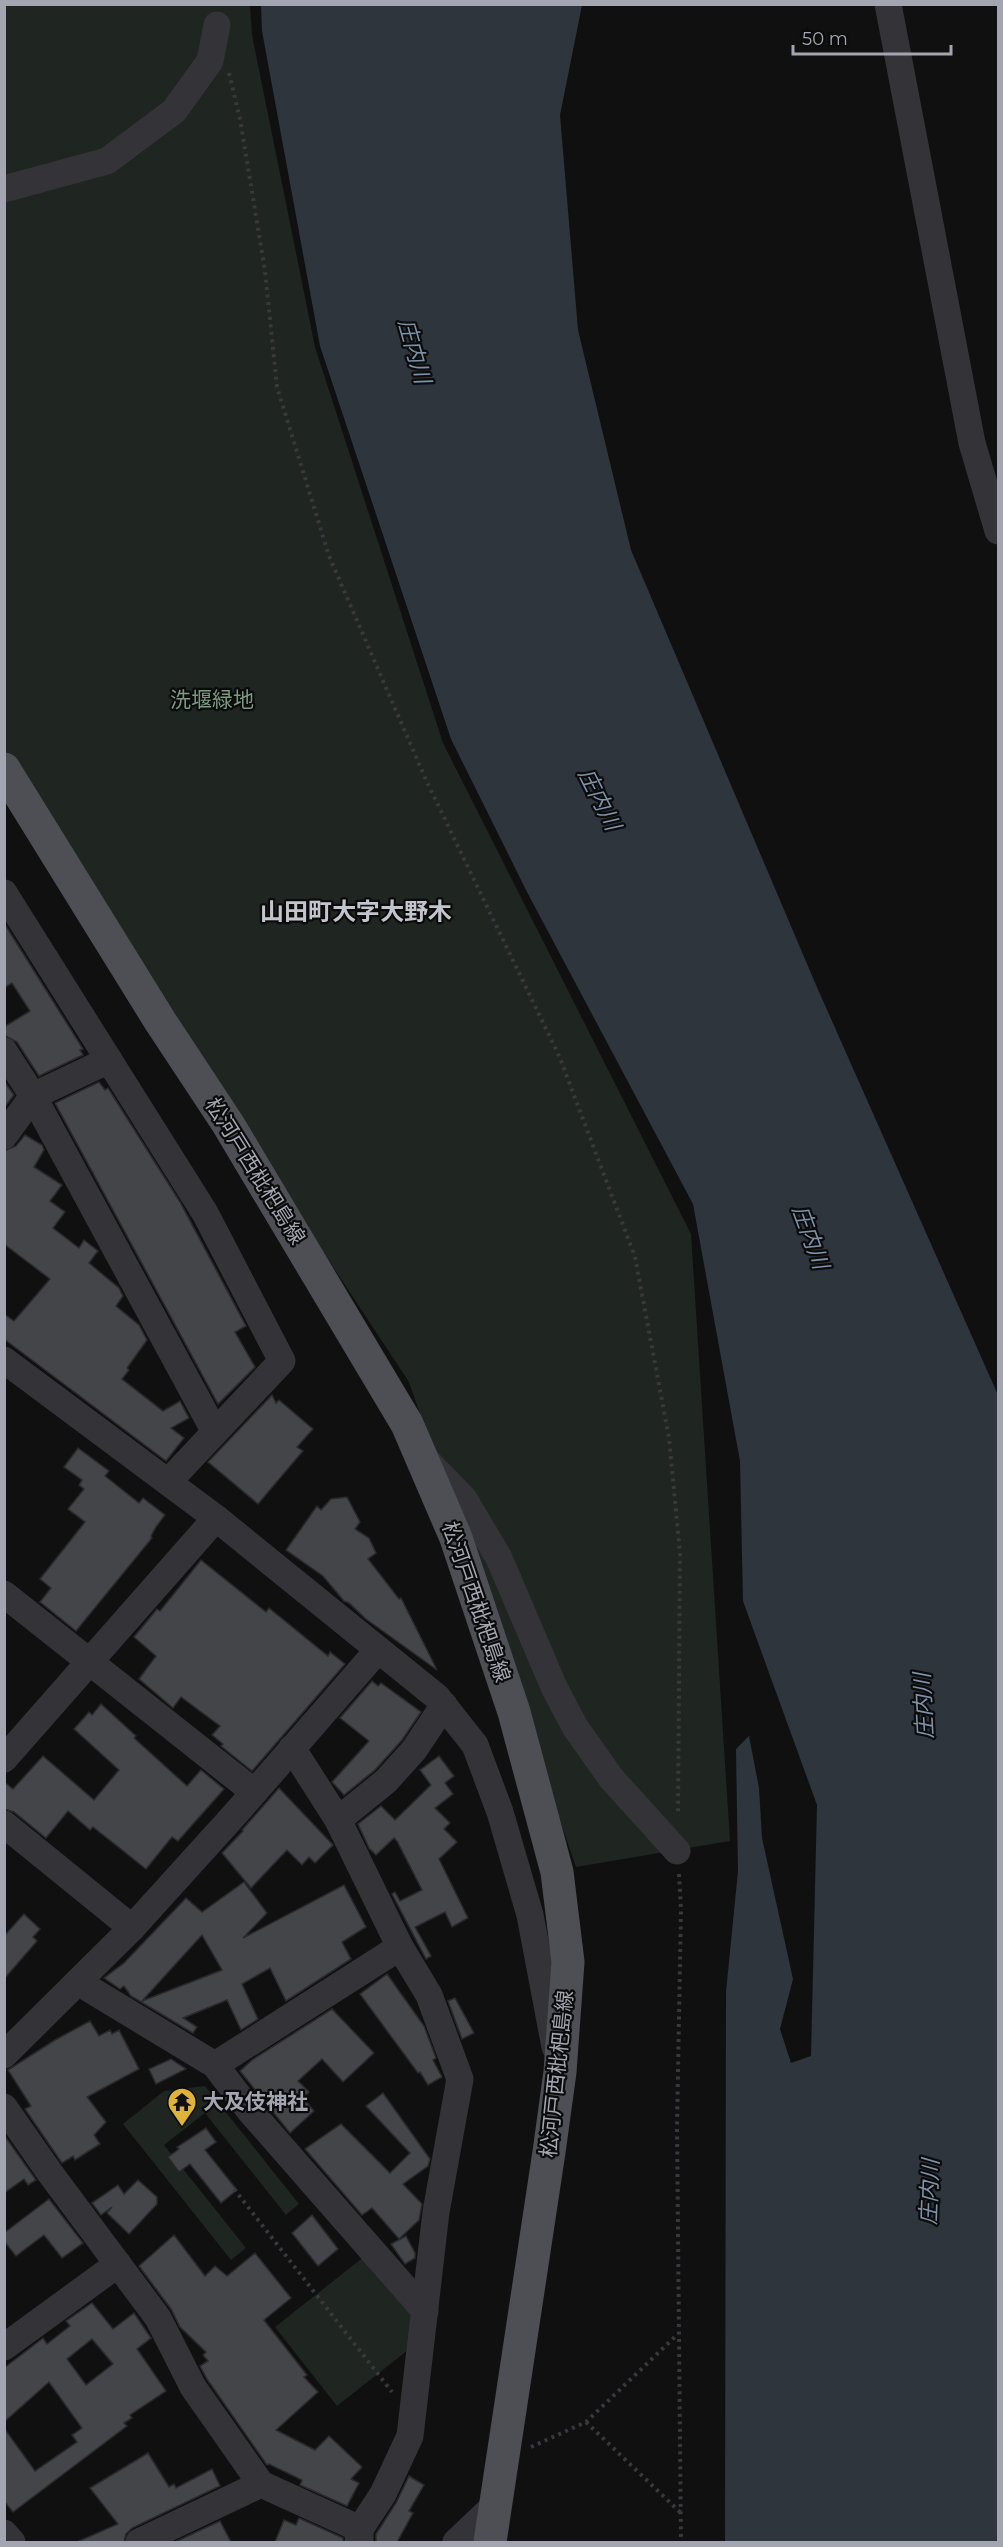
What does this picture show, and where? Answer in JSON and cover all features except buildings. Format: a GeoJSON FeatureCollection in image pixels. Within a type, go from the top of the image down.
{"type":"FeatureCollection","features":[{"type":"Feature","properties":{"kind":"main road","name":"松河戸西枇杷島線"},"geometry":{"type":"LineString","coordinates":[[4,769],[159,1020],[228,1124],[401,1414],[456,1538],[514,1712],[557,1872],[568,1962],[560,2073],[490,2542]]}},
{"type":"Feature","properties":{"kind":"street"},"geometry":{"type":"LineString","coordinates":[[888,4],[972,443],[999,531]]}},
{"type":"Feature","properties":{"kind":"street"},"geometry":{"type":"LineString","coordinates":[[4,189],[108,160],[174,111],[210,61],[217,25]]}},
{"type":"Feature","properties":{"kind":"street"},"geometry":{"type":"LineString","coordinates":[[4,893],[205,1213],[282,1361],[168,1482]]}},
{"type":"Feature","properties":{"kind":"street"},"geometry":{"type":"LineString","coordinates":[[4,1052],[33,1096],[215,1432]]}},
{"type":"Feature","properties":{"kind":"street"},"geometry":{"type":"LineString","coordinates":[[4,1136],[33,1096],[109,1060]]}},
{"type":"Feature","properties":{"kind":"street"},"geometry":{"type":"LineString","coordinates":[[4,1360],[216,1518],[444,1705],[474,1745],[500,1812],[530,1915],[560,2073]]}},
{"type":"Feature","properties":{"kind":"street"},"geometry":{"type":"LineString","coordinates":[[418,1452],[464,1499],[499,1558],[554,1687],[575,1727],[611,1778],[677,1851]]}},
{"type":"Feature","properties":{"kind":"street"},"geometry":{"type":"LineString","coordinates":[[4,1759],[216,1518]]}},
{"type":"Feature","properties":{"kind":"street"},"geometry":{"type":"LineString","coordinates":[[4,1594],[254,1792]]}},
{"type":"Feature","properties":{"kind":"street"},"geometry":{"type":"LineString","coordinates":[[4,2055],[132,1928],[378,1650]]}},
{"type":"Feature","properties":{"kind":"street"},"geometry":{"type":"LineString","coordinates":[[338,1820],[393,1773],[414,1750],[444,1705]]}},
{"type":"Feature","properties":{"kind":"street"},"geometry":{"type":"LineString","coordinates":[[4,2107],[158,2318],[193,2387],[261,2484],[359,2538],[410,2436],[436,2212],[460,2079],[429,1995],[400,1947],[338,1820],[292,1748]]}},
{"type":"Feature","properties":{"kind":"street"},"geometry":{"type":"LineString","coordinates":[[4,1824],[132,1928]]}},
{"type":"Feature","properties":{"kind":"street"},"geometry":{"type":"LineString","coordinates":[[215,2065],[400,1947]]}},
{"type":"Feature","properties":{"kind":"street"},"geometry":{"type":"LineString","coordinates":[[78,1982],[215,2065],[250,2111],[425,2311]]}},
{"type":"Feature","properties":{"kind":"street"},"geometry":{"type":"LineString","coordinates":[[4,2347],[118,2264]]}},
{"type":"Feature","properties":{"kind":"street"},"geometry":{"type":"LineString","coordinates":[[139,2542],[261,2484]]}},
{"type":"Feature","properties":{"kind":"street"},"geometry":{"type":"LineString","coordinates":[[456,2542],[496,2504]]}},
{"type":"Feature","properties":{"kind":"street"},"geometry":{"type":"LineString","coordinates":[[4,2533],[12,2542]]}},
{"type":"Feature","properties":{"kind":"path"},"geometry":{"type":"LineString","coordinates":[[227,67],[240,119],[265,271],[277,387],[329,556],[426,780],[560,1058],[635,1257],[669,1438],[680,1553],[677,1851],[681,1909],[676,2127],[681,2542]]}},
{"type":"Feature","properties":{"kind":"path"},"geometry":{"type":"LineString","coordinates":[[234,2189],[412,2418]]}},
{"type":"Feature","properties":{"kind":"path"},"geometry":{"type":"LineString","coordinates":[[502,2460],[586,2422],[678,2334]]}},
{"type":"Feature","properties":{"kind":"path"},"geometry":{"type":"LineString","coordinates":[[586,2422],[681,2514]]}},
{"type":"Feature","properties":{"kind":"green space","name":"洗堰緑地"},"geometry":{"type":"Polygon","coordinates":[[[4,5],[250,5],[252,35],[315,347],[443,743],[691,1234],[730,1841],[576,1867],[409,1382],[88,896],[5,754],[4,5]]]}},
{"type":"Feature","properties":{"kind":"green space"},"geometry":{"type":"Polygon","coordinates":[[[205,2086],[299,2204],[286,2215],[205,2113],[164,2145],[246,2248],[231,2260],[123,2124],[164,2091],[205,2086]]]}},
{"type":"Feature","properties":{"kind":"green space"},"geometry":{"type":"Polygon","coordinates":[[[365,2256],[414,2319],[408,2350],[337,2406],[275,2327],[365,2256]]]}},
{"type":"Feature","properties":{"kind":"water","name":"庄内川"},"geometry":{"type":"Polygon","coordinates":[[[261,5],[582,5],[560,115],[578,330],[631,550],[816,985],[998,1395],[998,2542],[725,2542],[726,1992],[738,1871],[736,1749],[749,1736],[759,1788],[762,1838],[793,1979],[780,2029],[791,2063],[811,2056],[817,1805],[743,1601],[740,1461],[693,1204],[527,892],[451,739],[320,346],[262,31],[261,5]]]}},
{"type":"Feature","properties":{"kind":"place","name":"大及伎神社"},"geometry":{"type":"Point","coordinates":[182,2128]}},
{"type":"Feature","properties":{"kind":"district","name":"山田町大字大野木"},"geometry":{"type":"Point","coordinates":[356,912]}}]}
